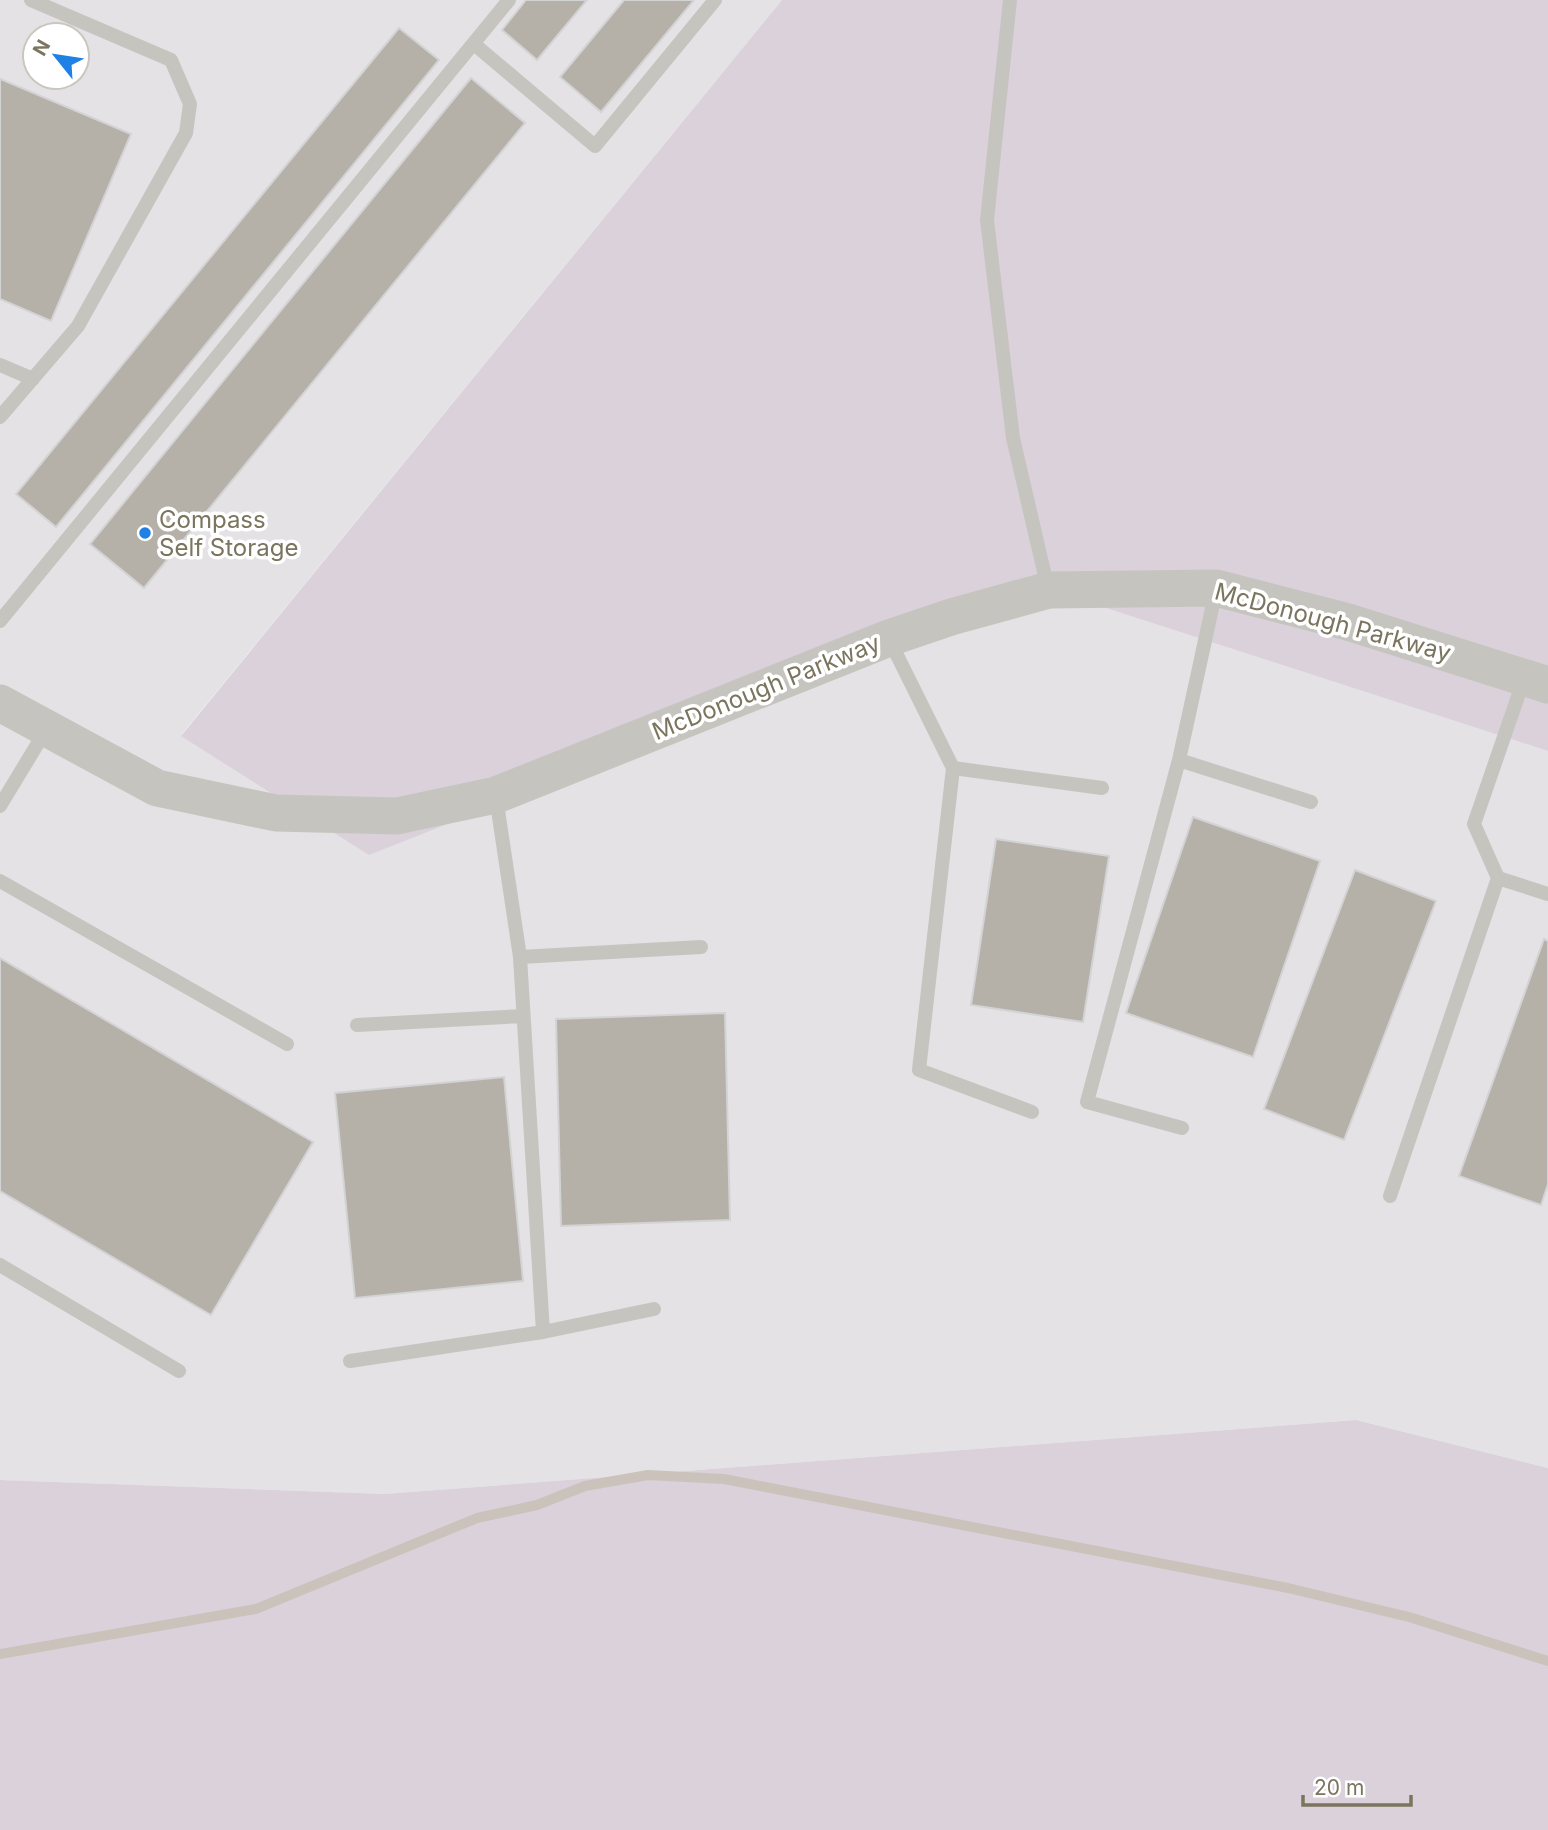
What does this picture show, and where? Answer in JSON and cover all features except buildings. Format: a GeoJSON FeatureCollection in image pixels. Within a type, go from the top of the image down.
{"type":"FeatureCollection","features":[{"type":"Feature","properties":{"kind":"street","name":"McDonough Parkway"},"geometry":{"type":"LineString","coordinates":[[0,703],[157,788],[276,813],[397,816],[496,795],[889,638],[951,617],[1049,590],[1216,588],[1348,622],[1536,680]]}},
{"type":"Feature","properties":{"kind":"lane"},"geometry":{"type":"LineString","coordinates":[[0,417],[78,327],[186,133],[190,104],[171,60],[31,0]]}},
{"type":"Feature","properties":{"kind":"lane"},"geometry":{"type":"LineString","coordinates":[[0,621],[509,0]]}},
{"type":"Feature","properties":{"kind":"lane"},"geometry":{"type":"LineString","coordinates":[[474,44],[595,146],[715,0]]}},
{"type":"Feature","properties":{"kind":"lane"},"geometry":{"type":"LineString","coordinates":[[1010,0],[987,220],[1013,438],[1049,590]]}},
{"type":"Feature","properties":{"kind":"lane"},"geometry":{"type":"LineString","coordinates":[[0,365],[33,379]]}},
{"type":"Feature","properties":{"kind":"lane"},"geometry":{"type":"LineString","coordinates":[[1182,1128],[1087,1102],[1179,760],[1216,588]]}},
{"type":"Feature","properties":{"kind":"lane"},"geometry":{"type":"LineString","coordinates":[[889,638],[953,768],[919,1069],[1032,1112]]}},
{"type":"Feature","properties":{"kind":"lane"},"geometry":{"type":"LineString","coordinates":[[1390,1196],[1498,878],[1474,824],[1536,680]]}},
{"type":"Feature","properties":{"kind":"lane"},"geometry":{"type":"LineString","coordinates":[[0,806],[46,730]]}},
{"type":"Feature","properties":{"kind":"lane"},"geometry":{"type":"LineString","coordinates":[[1179,760],[1311,803]]}},
{"type":"Feature","properties":{"kind":"lane"},"geometry":{"type":"LineString","coordinates":[[953,768],[1102,788]]}},
{"type":"Feature","properties":{"kind":"lane"},"geometry":{"type":"LineString","coordinates":[[496,795],[520,957],[543,1332]]}},
{"type":"Feature","properties":{"kind":"lane"},"geometry":{"type":"LineString","coordinates":[[1498,878],[1548,894]]}},
{"type":"Feature","properties":{"kind":"lane"},"geometry":{"type":"LineString","coordinates":[[0,881],[287,1044]]}},
{"type":"Feature","properties":{"kind":"lane"},"geometry":{"type":"LineString","coordinates":[[520,957],[701,947]]}},
{"type":"Feature","properties":{"kind":"lane"},"geometry":{"type":"LineString","coordinates":[[357,1025],[522,1016]]}},
{"type":"Feature","properties":{"kind":"lane"},"geometry":{"type":"LineString","coordinates":[[0,1265],[178,1371]]}},
{"type":"Feature","properties":{"kind":"lane"},"geometry":{"type":"LineString","coordinates":[[350,1361],[543,1332],[654,1309]]}},
{"type":"Feature","properties":{"kind":"shaded area"},"geometry":{"type":"Polygon","coordinates":[[[0,0],[782,0],[181,735],[1044,588],[1548,751],[1548,1468],[1356,1420],[384,1494],[0,1480],[0,0]]]}},
{"type":"Feature","properties":{"kind":"shaded area"},"geometry":{"type":"Polygon","coordinates":[[[782,0],[1548,0],[1548,751],[1044,588],[369,855],[181,736],[782,0]]]}},
{"type":"Feature","properties":{"kind":"shaded area"},"geometry":{"type":"Polygon","coordinates":[[[1356,1420],[1548,1468],[1548,1830],[0,1830],[0,1480],[384,1494],[1356,1420]]]}},
{"type":"Feature","properties":{"kind":"waterway"},"geometry":{"type":"LineString","coordinates":[[0,1654],[256,1609],[477,1518],[537,1505],[585,1486],[648,1475],[724,1479],[1288,1588],[1409,1617],[1548,1661]]}},
{"type":"Feature","properties":{"kind":"place","name":"Compass Self Storage"},"geometry":{"type":"Point","coordinates":[145,533]}}]}
